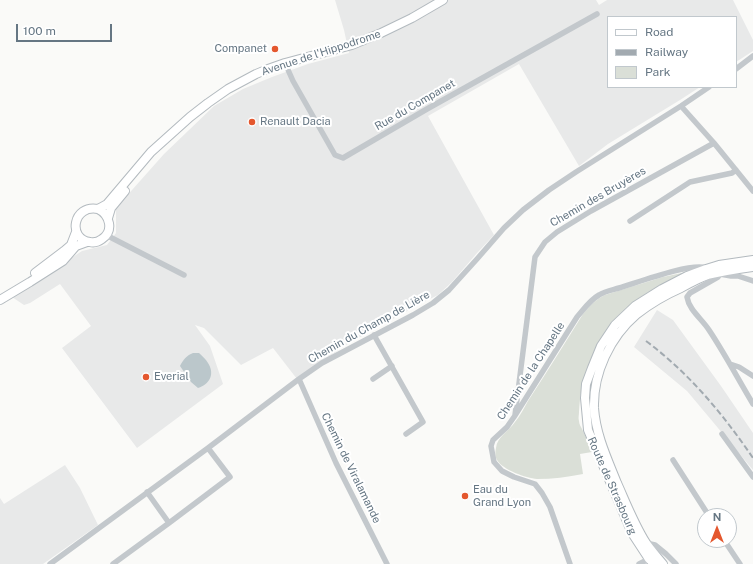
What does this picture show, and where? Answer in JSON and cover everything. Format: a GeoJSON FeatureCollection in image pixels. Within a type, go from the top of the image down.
{"type":"FeatureCollection","features":[{"type":"Feature","properties":{"kind":"main road","name":"Avenue de l'Hippodrome"},"geometry":{"type":"LineString","coordinates":[[13,292],[70,245],[74,239],[76,222],[80,214],[88,209],[98,209],[107,204],[151,152],[208,103],[256,74],[285,63],[352,45],[412,18],[443,0]]}},
{"type":"Feature","properties":{"kind":"main road","name":"Avenue de l'Hippodrome"},"geometry":{"type":"LineString","coordinates":[[0,300],[63,260],[79,244],[102,239],[106,235],[109,227],[108,218],[111,208],[165,140]]}},
{"type":"Feature","properties":{"kind":"main road"},"geometry":{"type":"LineString","coordinates":[[98,209],[108,218]]}},
{"type":"Feature","properties":{"kind":"main road"},"geometry":{"type":"LineString","coordinates":[[76,232],[87,242]]}},
{"type":"Feature","properties":{"kind":"main road","name":"Route de Strasbourg"},"geometry":{"type":"LineString","coordinates":[[653,560],[646,543],[635,524],[599,437],[594,409],[594,398],[598,375],[603,360],[612,342],[622,330],[636,315],[653,303],[673,291],[699,279],[753,260]]}},
{"type":"Feature","properties":{"kind":"main road","name":"Route de Strasbourg"},"geometry":{"type":"LineString","coordinates":[[663,564],[653,560],[632,533],[588,430],[584,398],[586,384],[602,346],[615,325],[635,306],[662,289],[687,276],[706,269],[720,271],[753,267]]}},
{"type":"Feature","properties":{"kind":"street","name":"Rue du Companet"},"geometry":{"type":"LineString","coordinates":[[285,63],[293,81],[335,155],[343,158],[596,14]]}},
{"type":"Feature","properties":{"kind":"street"},"geometry":{"type":"LineString","coordinates":[[737,68],[753,56]]}},
{"type":"Feature","properties":{"kind":"street","name":"Chemin du Champ de Lière"},"geometry":{"type":"LineString","coordinates":[[50,564],[322,363],[433,303],[449,290],[504,228],[523,210],[549,190],[708,88]]}},
{"type":"Feature","properties":{"kind":"street"},"geometry":{"type":"LineString","coordinates":[[681,106],[714,143],[753,191]]}},
{"type":"Feature","properties":{"kind":"street","name":"Chemin des Bruyères"},"geometry":{"type":"LineString","coordinates":[[514,417],[535,257],[545,242],[556,232],[591,211],[714,143]]}},
{"type":"Feature","properties":{"kind":"street"},"geometry":{"type":"LineString","coordinates":[[630,221],[690,182],[732,173],[736,170]]}},
{"type":"Feature","properties":{"kind":"street"},"geometry":{"type":"LineString","coordinates":[[106,235],[184,275]]}},
{"type":"Feature","properties":{"kind":"street","name":"Chemin de la Chapelle"},"geometry":{"type":"LineString","coordinates":[[570,564],[550,507],[542,493],[535,484],[502,471],[494,462],[491,446],[493,440],[507,427],[514,417],[577,317],[587,305],[598,296],[608,291],[658,275],[688,268],[703,267],[706,269]]}},
{"type":"Feature","properties":{"kind":"street"},"geometry":{"type":"LineString","coordinates":[[753,281],[738,276],[731,276],[720,271],[718,277],[690,293],[687,297],[692,308],[709,329],[753,404]]}},
{"type":"Feature","properties":{"kind":"street"},"geometry":{"type":"LineString","coordinates":[[374,336],[423,422],[406,434]]}},
{"type":"Feature","properties":{"kind":"street"},"geometry":{"type":"LineString","coordinates":[[730,364],[739,367],[753,376]]}},
{"type":"Feature","properties":{"kind":"street"},"geometry":{"type":"LineString","coordinates":[[373,379],[392,366]]}},
{"type":"Feature","properties":{"kind":"street","name":"Chemin de Viralamande"},"geometry":{"type":"LineString","coordinates":[[299,379],[336,463],[387,564]]}},
{"type":"Feature","properties":{"kind":"street"},"geometry":{"type":"LineString","coordinates":[[722,434],[753,477]]}},
{"type":"Feature","properties":{"kind":"street"},"geometry":{"type":"LineString","coordinates":[[113,564],[230,477],[208,448]]}},
{"type":"Feature","properties":{"kind":"street"},"geometry":{"type":"LineString","coordinates":[[673,460],[704,508]]}},
{"type":"Feature","properties":{"kind":"street"},"geometry":{"type":"LineString","coordinates":[[147,492],[169,523]]}},
{"type":"Feature","properties":{"kind":"street"},"geometry":{"type":"LineString","coordinates":[[646,543],[655,545],[676,564]]}},
{"type":"Feature","properties":{"kind":"street"},"geometry":{"type":"LineString","coordinates":[[729,548],[740,564]]}},
{"type":"Feature","properties":{"kind":"street"},"geometry":{"type":"LineString","coordinates":[[638,564],[653,560]]}},
{"type":"Feature","properties":{"kind":"shaded area"},"geometry":{"type":"Polygon","coordinates":[[[335,0],[596,0],[599,5],[607,0],[733,0],[753,40],[753,51],[737,61],[737,16],[607,16],[607,88],[698,88],[608,144],[579,166],[519,64],[428,116],[494,235],[452,282],[438,295],[346,345],[297,379],[273,348],[241,365],[204,328],[195,325],[210,346],[223,384],[137,448],[62,348],[91,326],[60,284],[30,303],[24,305],[12,297],[82,251],[107,245],[116,233],[116,208],[164,154],[214,106],[243,89],[272,77],[308,64],[349,53],[335,0]]]}},
{"type":"Feature","properties":{"kind":"shaded area"},"geometry":{"type":"Polygon","coordinates":[[[657,310],[673,320],[753,433],[753,470],[687,391],[634,347],[657,310]]]}},
{"type":"Feature","properties":{"kind":"shaded area"},"geometry":{"type":"Polygon","coordinates":[[[193,353],[199,353],[204,358],[211,371],[210,378],[206,384],[198,388],[191,382],[180,366],[185,358],[193,353]]]}},
{"type":"Feature","properties":{"kind":"shaded area"},"geometry":{"type":"Polygon","coordinates":[[[65,465],[80,488],[98,525],[43,564],[0,564],[0,498],[4,504],[65,465]]]}},
{"type":"Feature","properties":{"kind":"green space"},"geometry":{"type":"Polygon","coordinates":[[[691,271],[654,288],[639,298],[613,321],[603,336],[584,378],[581,392],[579,422],[592,452],[580,454],[583,474],[560,478],[537,479],[515,473],[500,464],[496,459],[495,454],[497,444],[519,417],[583,314],[605,295],[663,277],[691,271]]]}},
{"type":"Feature","properties":{"kind":"railway"},"geometry":{"type":"LineString","coordinates":[[646,341],[662,353],[691,380],[730,426],[753,458]]}},
{"type":"Feature","properties":{"kind":"place","name":"Companet"},"geometry":{"type":"Point","coordinates":[275,49]}},
{"type":"Feature","properties":{"kind":"place","name":"Renault Dacia"},"geometry":{"type":"Point","coordinates":[252,122]}},
{"type":"Feature","properties":{"kind":"place","name":"Everial"},"geometry":{"type":"Point","coordinates":[146,377]}},
{"type":"Feature","properties":{"kind":"place","name":"Eau du Grand Lyon"},"geometry":{"type":"Point","coordinates":[465,496]}}]}
